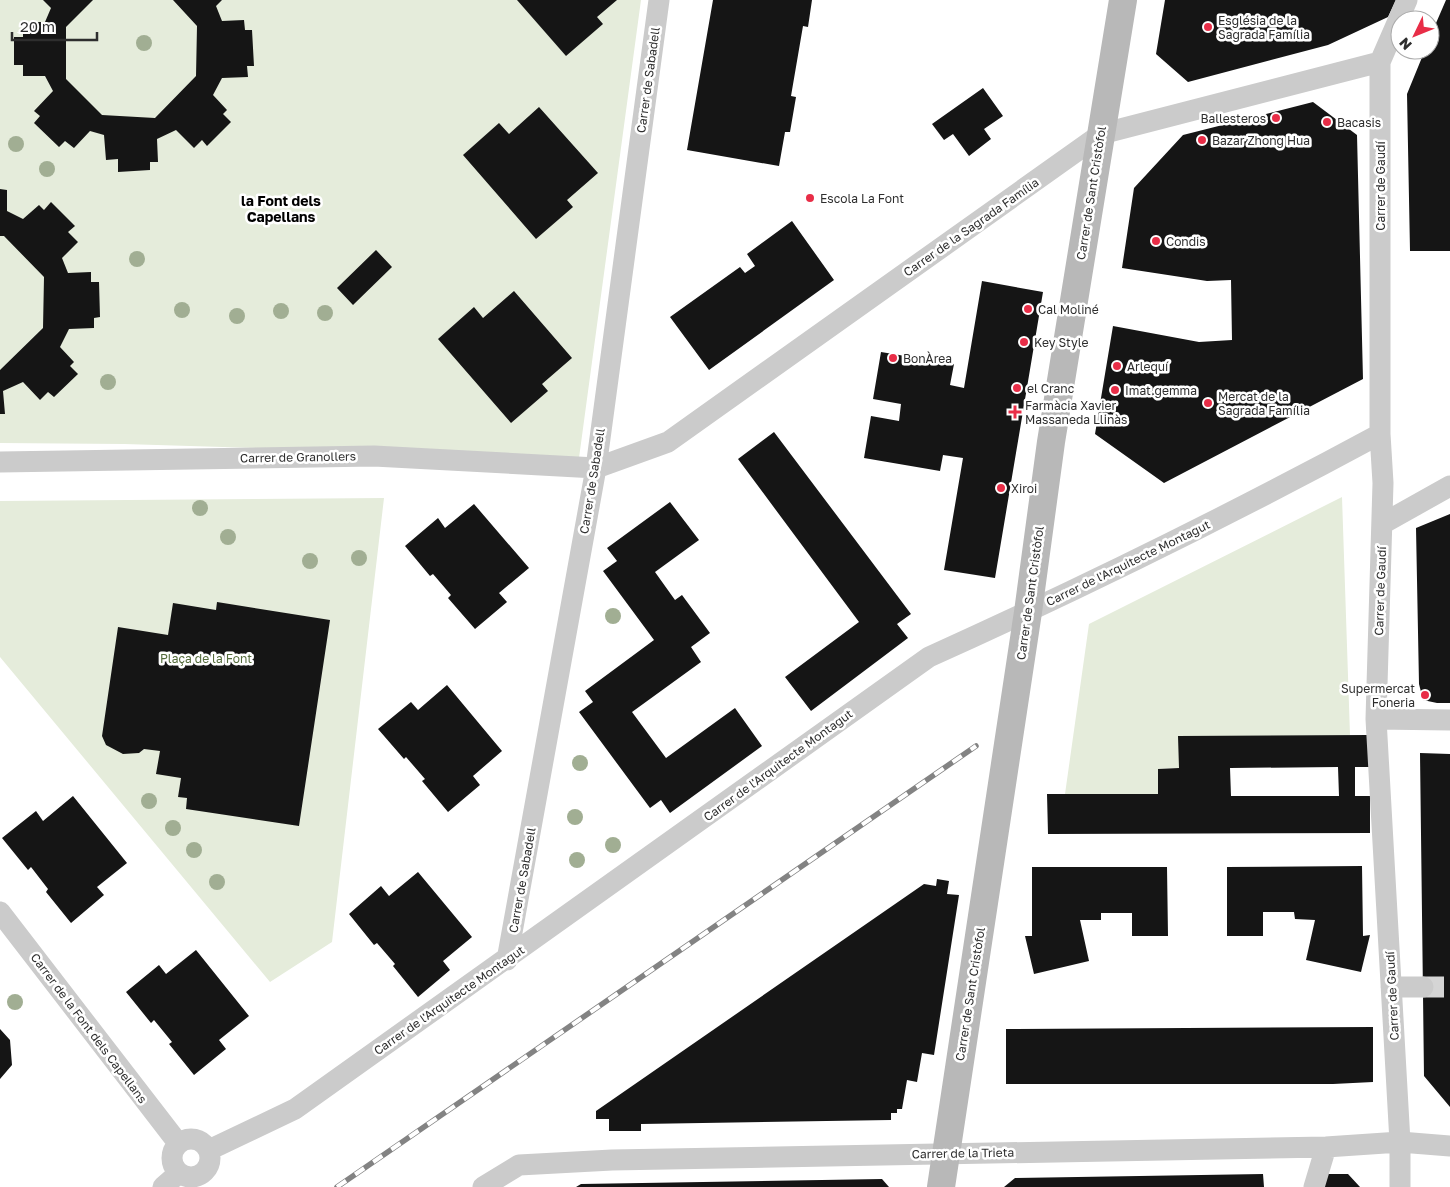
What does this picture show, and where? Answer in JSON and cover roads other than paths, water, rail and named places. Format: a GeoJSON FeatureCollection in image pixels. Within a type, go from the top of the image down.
{"type":"FeatureCollection","features":[{"type":"Feature","properties":{"kind":"street","name":"Carrer de Sabadell"},"geometry":{"type":"LineString","coordinates":[[507,960],[596,468],[659,0]]}},
{"type":"Feature","properties":{"kind":"street","name":"Carrer de Sant Cristòfol"},"geometry":{"type":"LineString","coordinates":[[941,1187],[1028,612],[1051,442],[1123,0]]}},
{"type":"Feature","properties":{"kind":"street","name":"Carrer de Gaudí"},"geometry":{"type":"LineString","coordinates":[[1400,1187],[1400,1142],[1376,719],[1383,483],[1380,434],[1380,62],[1407,0]]}},
{"type":"Feature","properties":{"kind":"street","name":"Carrer de la Sagrada Família"},"geometry":{"type":"LineString","coordinates":[[596,468],[668,442],[1101,134],[1380,62]]}},
{"type":"Feature","properties":{"kind":"street","name":"Carrer de l'Arquitecte Montagut"},"geometry":{"type":"LineString","coordinates":[[209,1150],[295,1109],[507,960],[928,657],[1028,612],[1273,492],[1380,434]]}},
{"type":"Feature","properties":{"kind":"street","name":"Carrer de Granollers"},"geometry":{"type":"LineString","coordinates":[[0,462],[374,456],[596,468]]}},
{"type":"Feature","properties":{"kind":"street"},"geometry":{"type":"LineString","coordinates":[[1382,524],[1450,486]]}},
{"type":"Feature","properties":{"kind":"street"},"geometry":{"type":"LineString","coordinates":[[1376,719],[1450,720]]}},
{"type":"Feature","properties":{"kind":"street","name":"Carrer de la Font dels Capellans"},"geometry":{"type":"LineString","coordinates":[[0,912],[178,1143]]}},
{"type":"Feature","properties":{"kind":"street"},"geometry":{"type":"LineString","coordinates":[[1391,987],[1423,987]]}},
{"type":"Feature","properties":{"kind":"street"},"geometry":{"type":"LineString","coordinates":[[188,1138],[195,1139],[205,1144],[209,1150],[209,1165],[205,1171],[185,1181],[174,1167],[172,1156],[178,1143],[188,1138]]}},
{"type":"Feature","properties":{"kind":"street","name":"Carrer de la Trieta"},"geometry":{"type":"LineString","coordinates":[[483,1187],[519,1165],[612,1160],[1326,1147],[1400,1142],[1450,1146]]}},
{"type":"Feature","properties":{"kind":"street"},"geometry":{"type":"LineString","coordinates":[[1314,1187],[1326,1147]]}},
{"type":"Feature","properties":{"kind":"street"},"geometry":{"type":"LineString","coordinates":[[515,1187],[519,1165]]}},
{"type":"Feature","properties":{"kind":"tunnel"},"geometry":{"type":"LineString","coordinates":[[1423,987],[1450,987]]}},
{"type":"Feature","properties":{"kind":"railway"},"geometry":{"type":"LineString","coordinates":[[337,1187],[976,746]]}},
{"type":"Feature","properties":{"kind":"place","name":"Església de la Sagrada Família"},"geometry":{"type":"Point","coordinates":[1208,27]}},
{"type":"Feature","properties":{"kind":"place","name":"Ballesteros"},"geometry":{"type":"Point","coordinates":[1276,118]}},
{"type":"Feature","properties":{"kind":"place","name":"Bacasis"},"geometry":{"type":"Point","coordinates":[1327,122]}},
{"type":"Feature","properties":{"kind":"place","name":"Bazar Zhong Hua"},"geometry":{"type":"Point","coordinates":[1202,140]}},
{"type":"Feature","properties":{"kind":"place","name":"Escola La Font"},"geometry":{"type":"Point","coordinates":[810,198]}},
{"type":"Feature","properties":{"kind":"place","name":"Condis"},"geometry":{"type":"Point","coordinates":[1156,241]}},
{"type":"Feature","properties":{"kind":"place","name":"Cal Moliné"},"geometry":{"type":"Point","coordinates":[1028,309]}},
{"type":"Feature","properties":{"kind":"place","name":"Key Style"},"geometry":{"type":"Point","coordinates":[1024,342]}},
{"type":"Feature","properties":{"kind":"place","name":"BonÀrea"},"geometry":{"type":"Point","coordinates":[893,358]}},
{"type":"Feature","properties":{"kind":"place","name":"Arlequí"},"geometry":{"type":"Point","coordinates":[1117,366]}},
{"type":"Feature","properties":{"kind":"place","name":"el Cranc"},"geometry":{"type":"Point","coordinates":[1017,388]}},
{"type":"Feature","properties":{"kind":"place","name":"Imat.gemma"},"geometry":{"type":"Point","coordinates":[1115,390]}},
{"type":"Feature","properties":{"kind":"place","name":"Mercat de la Sagrada Família"},"geometry":{"type":"Point","coordinates":[1208,403]}},
{"type":"Feature","properties":{"kind":"place","name":"Farmàcia Xavier Massaneda Llinàs"},"geometry":{"type":"Point","coordinates":[1015,412]}},
{"type":"Feature","properties":{"kind":"place","name":"Xiroi"},"geometry":{"type":"Point","coordinates":[1001,488]}},
{"type":"Feature","properties":{"kind":"place","name":"Supermercat Foneria"},"geometry":{"type":"Point","coordinates":[1425,695]}},
{"type":"Feature","properties":{"kind":"district","name":"la Font dels Capellans"},"geometry":{"type":"Point","coordinates":[281,208]}},
{"type":"Feature","properties":{"kind":"park label","name":"Plaça de la Font"},"geometry":{"type":"Point","coordinates":[206,658]}}]}
